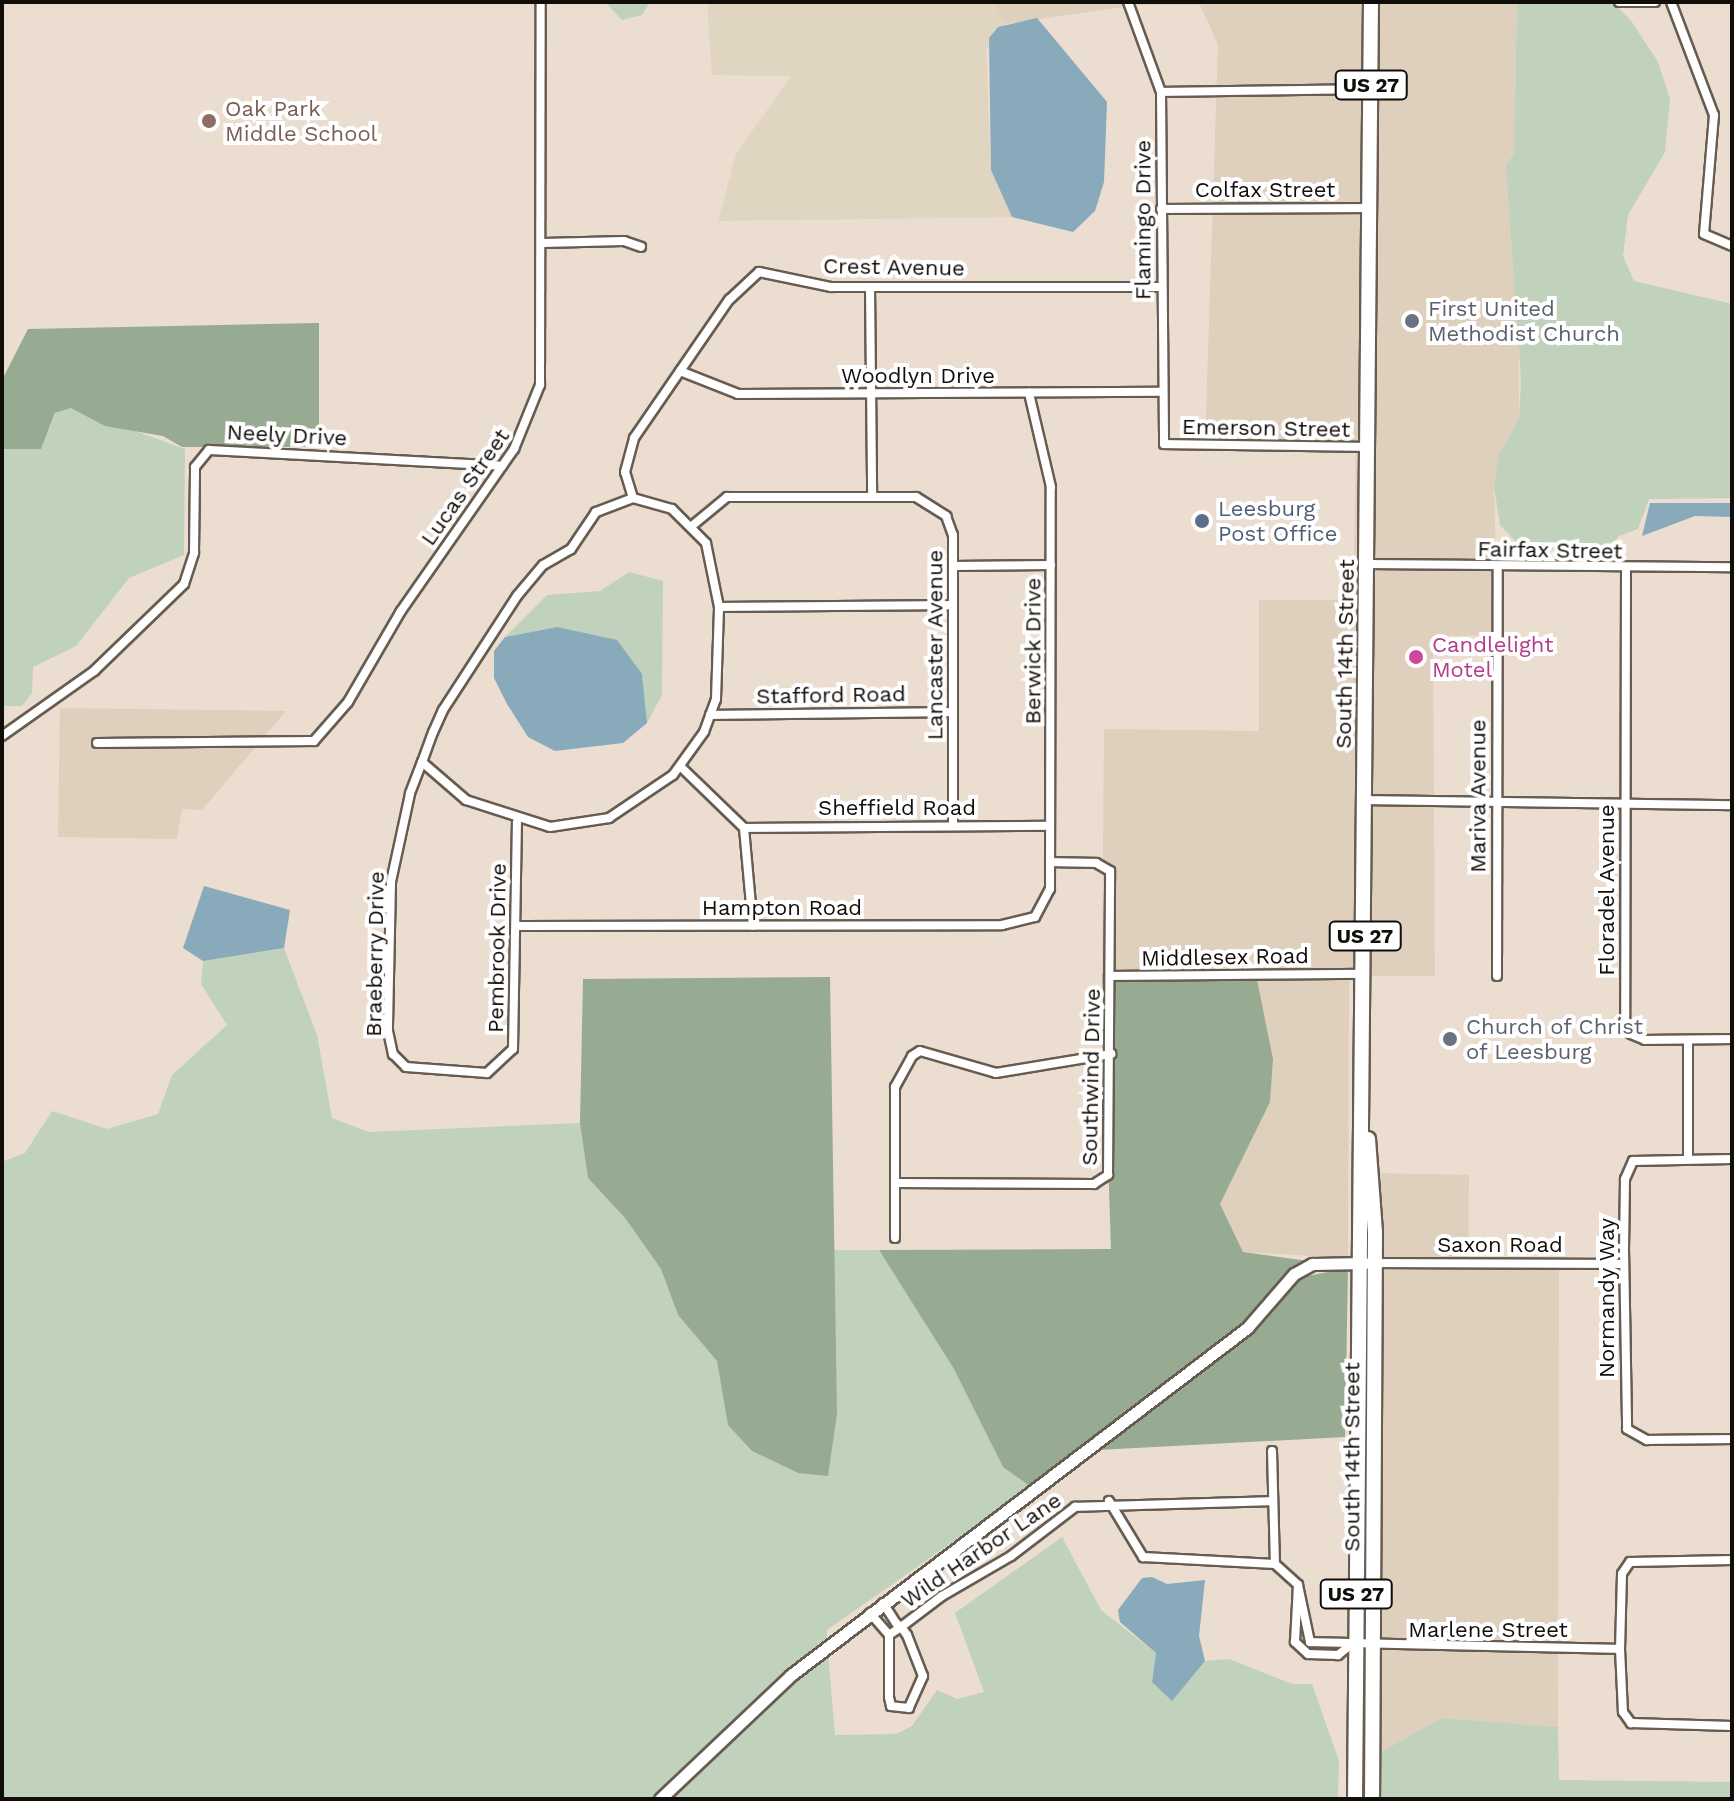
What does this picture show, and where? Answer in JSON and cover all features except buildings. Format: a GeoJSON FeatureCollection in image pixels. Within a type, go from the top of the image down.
{"type":"FeatureCollection","features":[{"type":"Feature","properties":{"kind":"highway","name":"South 14th Street"},"geometry":{"type":"LineString","coordinates":[[1355,1799],[1352,1647],[1358,1263],[1364,1115],[1371,2]]}},
{"type":"Feature","properties":{"kind":"highway","name":"South 14th Street"},"geometry":{"type":"LineString","coordinates":[[1364,1115],[1375,1263],[1372,1799]]}},
{"type":"Feature","properties":{"kind":"street","name":"Lucas Street"},"geometry":{"type":"LineString","coordinates":[[97,743],[314,741],[348,702],[401,611],[531,421],[539,392],[543,243],[541,2]]}},
{"type":"Feature","properties":{"kind":"street","name":"Flamingo Drive"},"geometry":{"type":"LineString","coordinates":[[1128,2],[1161,92],[1164,444]]}},
{"type":"Feature","properties":{"kind":"street"},"geometry":{"type":"LineString","coordinates":[[1619,2],[1655,2]]}},
{"type":"Feature","properties":{"kind":"street"},"geometry":{"type":"LineString","coordinates":[[1671,2],[1714,115],[1704,234],[1732,246]]}},
{"type":"Feature","properties":{"kind":"street"},"geometry":{"type":"LineString","coordinates":[[1161,92],[1371,89]]}},
{"type":"Feature","properties":{"kind":"street","name":"Colfax Street"},"geometry":{"type":"LineString","coordinates":[[1161,209],[1370,208]]}},
{"type":"Feature","properties":{"kind":"street"},"geometry":{"type":"LineString","coordinates":[[543,243],[624,241],[641,247]]}},
{"type":"Feature","properties":{"kind":"street","name":"Crest Avenue"},"geometry":{"type":"LineString","coordinates":[[633,498],[627,450],[729,300],[759,272],[870,287],[1161,287]]}},
{"type":"Feature","properties":{"kind":"street"},"geometry":{"type":"LineString","coordinates":[[870,287],[872,495]]}},
{"type":"Feature","properties":{"kind":"street","name":"Woodlyn Drive"},"geometry":{"type":"LineString","coordinates":[[680,371],[738,394],[1162,392]]}},
{"type":"Feature","properties":{"kind":"street","name":"Berwick Drive"},"geometry":{"type":"LineString","coordinates":[[1029,393],[1051,487],[1050,862],[1043,909]]}},
{"type":"Feature","properties":{"kind":"street","name":"Emerson Street"},"geometry":{"type":"LineString","coordinates":[[1164,444],[1368,447]]}},
{"type":"Feature","properties":{"kind":"street","name":"Neely Drive"},"geometry":{"type":"LineString","coordinates":[[2,736],[94,671],[184,584],[194,553],[195,467],[209,450],[502,466]]}},
{"type":"Feature","properties":{"kind":"street","name":"Lancaster Avenue"},"geometry":{"type":"LineString","coordinates":[[693,525],[727,497],[872,495],[922,498],[939,508],[951,526],[953,566],[953,826]]}},
{"type":"Feature","properties":{"kind":"street"},"geometry":{"type":"LineString","coordinates":[[422,762],[466,800],[517,822],[566,826],[609,818],[648,797],[681,767],[710,715],[719,607],[712,556],[693,525],[661,504],[633,498]]}},
{"type":"Feature","properties":{"kind":"street","name":"Braeberry Drive"},"geometry":{"type":"LineString","coordinates":[[403,1065],[388,1031],[389,903],[402,823],[422,762],[471,663],[538,570],[571,549],[603,507],[633,498]]}},
{"type":"Feature","properties":{"kind":"street","name":"Fairfax Street"},"geometry":{"type":"LineString","coordinates":[[1367,564],[1626,569],[1732,567]]}},
{"type":"Feature","properties":{"kind":"street"},"geometry":{"type":"LineString","coordinates":[[953,566],[1051,565]]}},
{"type":"Feature","properties":{"kind":"street","name":"Mariva Avenue"},"geometry":{"type":"LineString","coordinates":[[1497,976],[1498,567]]}},
{"type":"Feature","properties":{"kind":"street","name":"Floradel Avenue"},"geometry":{"type":"LineString","coordinates":[[1626,569],[1625,1022],[1638,1038],[1688,1041],[1732,1039]]}},
{"type":"Feature","properties":{"kind":"street"},"geometry":{"type":"LineString","coordinates":[[719,607],[953,605]]}},
{"type":"Feature","properties":{"kind":"street","name":"Stafford Road"},"geometry":{"type":"LineString","coordinates":[[710,715],[953,712]]}},
{"type":"Feature","properties":{"kind":"street"},"geometry":{"type":"LineString","coordinates":[[681,767],[744,828],[753,926]]}},
{"type":"Feature","properties":{"kind":"street"},"geometry":{"type":"LineString","coordinates":[[1365,800],[1732,805]]}},
{"type":"Feature","properties":{"kind":"street","name":"Pembrook Drive"},"geometry":{"type":"LineString","coordinates":[[403,1065],[487,1073],[509,1057],[517,926],[517,822]]}},
{"type":"Feature","properties":{"kind":"street","name":"Sheffield Road"},"geometry":{"type":"LineString","coordinates":[[744,828],[1050,826]]}},
{"type":"Feature","properties":{"kind":"street","name":"Middlesex Road"},"geometry":{"type":"LineString","coordinates":[[1050,862],[1096,863],[1110,871],[1111,976],[1365,974]]}},
{"type":"Feature","properties":{"kind":"street","name":"Hampton Road"},"geometry":{"type":"LineString","coordinates":[[517,926],[1002,925],[1026,922],[1043,909]]}},
{"type":"Feature","properties":{"kind":"street","name":"Southwind Drive"},"geometry":{"type":"LineString","coordinates":[[895,1183],[1105,1179],[1111,976]]}},
{"type":"Feature","properties":{"kind":"street"},"geometry":{"type":"LineString","coordinates":[[1688,1041],[1688,1159]]}},
{"type":"Feature","properties":{"kind":"street"},"geometry":{"type":"LineString","coordinates":[[895,1238],[895,1087],[912,1056],[920,1051],[996,1073],[1111,1054]]}},
{"type":"Feature","properties":{"kind":"street","name":"Normandy Way"},"geometry":{"type":"LineString","coordinates":[[1732,1159],[1641,1158],[1628,1165],[1624,1264],[1629,1433],[1647,1440],[1732,1439]]}},
{"type":"Feature","properties":{"kind":"street"},"geometry":{"type":"LineString","coordinates":[[660,1799],[759,1702],[883,1603],[1247,1328],[1294,1274],[1312,1264],[1375,1263]]}},
{"type":"Feature","properties":{"kind":"street","name":"Saxon Road"},"geometry":{"type":"LineString","coordinates":[[1375,1263],[1624,1264]]}},
{"type":"Feature","properties":{"kind":"street"},"geometry":{"type":"LineString","coordinates":[[1272,1451],[1275,1564]]}},
{"type":"Feature","properties":{"kind":"street"},"geometry":{"type":"LineString","coordinates":[[1109,1501],[1138,1550],[1157,1562],[1275,1564],[1298,1585],[1310,1642]]}},
{"type":"Feature","properties":{"kind":"street","name":"Wild Harbor Lane"},"geometry":{"type":"LineString","coordinates":[[901,1627],[923,1676],[909,1708],[891,1706],[889,1635],[1075,1507],[1109,1501],[1273,1501]]}},
{"type":"Feature","properties":{"kind":"street"},"geometry":{"type":"LineString","coordinates":[[1732,1560],[1630,1562],[1622,1574],[1620,1649],[1623,1712],[1631,1723],[1732,1726]]}},
{"type":"Feature","properties":{"kind":"street"},"geometry":{"type":"LineString","coordinates":[[1295,1642],[1298,1585]]}},
{"type":"Feature","properties":{"kind":"street"},"geometry":{"type":"LineString","coordinates":[[883,1603],[901,1627]]}},
{"type":"Feature","properties":{"kind":"street"},"geometry":{"type":"LineString","coordinates":[[870,1613],[889,1635]]}},
{"type":"Feature","properties":{"kind":"street"},"geometry":{"type":"LineString","coordinates":[[1295,1642],[1308,1654],[1338,1655],[1352,1647]]}},
{"type":"Feature","properties":{"kind":"street"},"geometry":{"type":"LineString","coordinates":[[1295,1642],[1352,1647]]}},
{"type":"Feature","properties":{"kind":"street","name":"Marlene Street"},"geometry":{"type":"LineString","coordinates":[[1352,1647],[1620,1649]]}},
{"type":"Feature","properties":{"kind":"shaded area"},"geometry":{"type":"Polygon","coordinates":[[[707,2],[992,2],[1006,24],[986,50],[991,170],[1012,217],[718,221],[736,154],[791,76],[712,75],[707,2]]]}},
{"type":"Feature","properties":{"kind":"shaded area"},"geometry":{"type":"Polygon","coordinates":[[[992,2],[1366,2],[1360,976],[1350,976],[1349,988],[1348,1258],[1243,1252],[1220,1204],[1270,1102],[1256,975],[1102,974],[1104,729],[1259,731],[1259,600],[1353,600],[1356,447],[1205,445],[1218,44],[1200,5],[1137,5],[1006,24],[992,2]]]}},
{"type":"Feature","properties":{"kind":"shaded area"},"geometry":{"type":"Polygon","coordinates":[[[1375,2],[1517,2],[1514,153],[1506,165],[1518,260],[1519,419],[1494,487],[1498,635],[1433,636],[1435,976],[1369,976],[1375,2]]]}},
{"type":"Feature","properties":{"kind":"shaded area"},"geometry":{"type":"Polygon","coordinates":[[[60,708],[286,711],[202,810],[182,809],[177,839],[58,837],[60,708]]]}},
{"type":"Feature","properties":{"kind":"shaded area"},"geometry":{"type":"Polygon","coordinates":[[[1377,1173],[1469,1175],[1468,1264],[1559,1265],[1558,1727],[1441,1718],[1381,1752],[1377,1173]]]}},
{"type":"Feature","properties":{"kind":"green space"},"geometry":{"type":"Polygon","coordinates":[[[650,2],[642,15],[622,20],[607,4],[650,2]]]}},
{"type":"Feature","properties":{"kind":"green space"},"geometry":{"type":"Polygon","coordinates":[[[1517,2],[1613,2],[1632,22],[1658,62],[1670,99],[1665,152],[1628,215],[1623,256],[1634,281],[1732,304],[1732,498],[1649,499],[1638,529],[1619,536],[1601,557],[1518,544],[1500,525],[1494,487],[1499,454],[1519,419],[1521,380],[1506,165],[1514,153],[1517,2]]]}},
{"type":"Feature","properties":{"kind":"green space"},"geometry":{"type":"Polygon","coordinates":[[[319,323],[319,447],[182,447],[163,436],[105,426],[71,408],[55,413],[41,449],[2,449],[2,380],[28,329],[319,323]]]}},
{"type":"Feature","properties":{"kind":"green space"},"geometry":{"type":"Polygon","coordinates":[[[71,408],[185,449],[184,555],[129,578],[76,646],[33,667],[32,693],[22,706],[2,706],[2,449],[41,449],[56,413],[71,408]]]}},
{"type":"Feature","properties":{"kind":"green space"},"geometry":{"type":"Polygon","coordinates":[[[629,572],[663,581],[662,695],[647,723],[642,674],[557,627],[505,637],[547,595],[600,591],[629,572]]]}},
{"type":"Feature","properties":{"kind":"green space"},"geometry":{"type":"Polygon","coordinates":[[[284,948],[317,1035],[332,1118],[369,1132],[580,1123],[588,1178],[625,1218],[661,1269],[678,1315],[717,1361],[752,1451],[798,1473],[832,1311],[834,1250],[879,1250],[954,1368],[1003,1467],[1031,1487],[827,1630],[827,1640],[653,1799],[2,1799],[2,1162],[25,1153],[52,1111],[107,1129],[158,1114],[172,1075],[227,1025],[201,984],[203,961],[284,948]]]}},
{"type":"Feature","properties":{"kind":"green space"},"geometry":{"type":"Polygon","coordinates":[[[1102,974],[1256,975],[1273,1059],[1270,1102],[1220,1204],[1243,1252],[1308,1261],[1288,1272],[1245,1324],[1031,1487],[1003,1467],[954,1369],[879,1250],[1111,1249],[1102,974]]]}},
{"type":"Feature","properties":{"kind":"green space"},"geometry":{"type":"Polygon","coordinates":[[[830,977],[837,1414],[828,1476],[798,1473],[752,1451],[728,1425],[717,1361],[678,1315],[661,1269],[625,1218],[588,1178],[580,1123],[583,979],[830,977]]]}},
{"type":"Feature","properties":{"kind":"green space"},"geometry":{"type":"Polygon","coordinates":[[[1348,1268],[1345,1437],[1098,1450],[1250,1332],[1297,1278],[1348,1268]]]}},
{"type":"Feature","properties":{"kind":"green space"},"geometry":{"type":"Polygon","coordinates":[[[1062,1537],[1101,1610],[1156,1653],[1152,1682],[1175,1693],[1205,1661],[1229,1659],[1292,1684],[1312,1684],[1339,1761],[1338,1799],[667,1799],[828,1652],[835,1735],[896,1734],[912,1726],[937,1690],[957,1699],[984,1692],[955,1613],[1062,1537]]]}},
{"type":"Feature","properties":{"kind":"green space"},"geometry":{"type":"Polygon","coordinates":[[[1441,1718],[1558,1727],[1559,1780],[1732,1782],[1732,1799],[1381,1799],[1381,1752],[1441,1718]]]}},
{"type":"Feature","properties":{"kind":"water"},"geometry":{"type":"Polygon","coordinates":[[[1037,18],[1107,102],[1104,182],[1095,211],[1073,232],[1012,217],[991,170],[989,38],[998,27],[1037,18]]]}},
{"type":"Feature","properties":{"kind":"water"},"geometry":{"type":"Polygon","coordinates":[[[1650,503],[1732,503],[1732,517],[1695,516],[1642,536],[1650,503]]]}},
{"type":"Feature","properties":{"kind":"water"},"geometry":{"type":"Polygon","coordinates":[[[557,627],[617,640],[642,674],[647,723],[623,743],[555,751],[528,737],[507,704],[494,678],[494,651],[505,637],[557,627]]]}},
{"type":"Feature","properties":{"kind":"water"},"geometry":{"type":"Polygon","coordinates":[[[204,886],[290,910],[284,948],[203,961],[183,948],[204,886]]]}},
{"type":"Feature","properties":{"kind":"water"},"geometry":{"type":"Polygon","coordinates":[[[1152,1577],[1167,1584],[1205,1580],[1199,1636],[1205,1661],[1172,1701],[1152,1682],[1156,1653],[1120,1622],[1118,1610],[1142,1578],[1152,1577]]]}},
{"type":"Feature","properties":{"kind":"place","name":"Oak Park Middle School"},"geometry":{"type":"Point","coordinates":[209,121]}},
{"type":"Feature","properties":{"kind":"place","name":"First United Methodist Church"},"geometry":{"type":"Point","coordinates":[1412,321]}},
{"type":"Feature","properties":{"kind":"place","name":"Leesburg Post Office"},"geometry":{"type":"Point","coordinates":[1202,521]}},
{"type":"Feature","properties":{"kind":"place","name":"Candlelight Motel"},"geometry":{"type":"Point","coordinates":[1416,657]}},
{"type":"Feature","properties":{"kind":"place","name":"Church of Christ of Leesburg"},"geometry":{"type":"Point","coordinates":[1450,1039]}}]}
